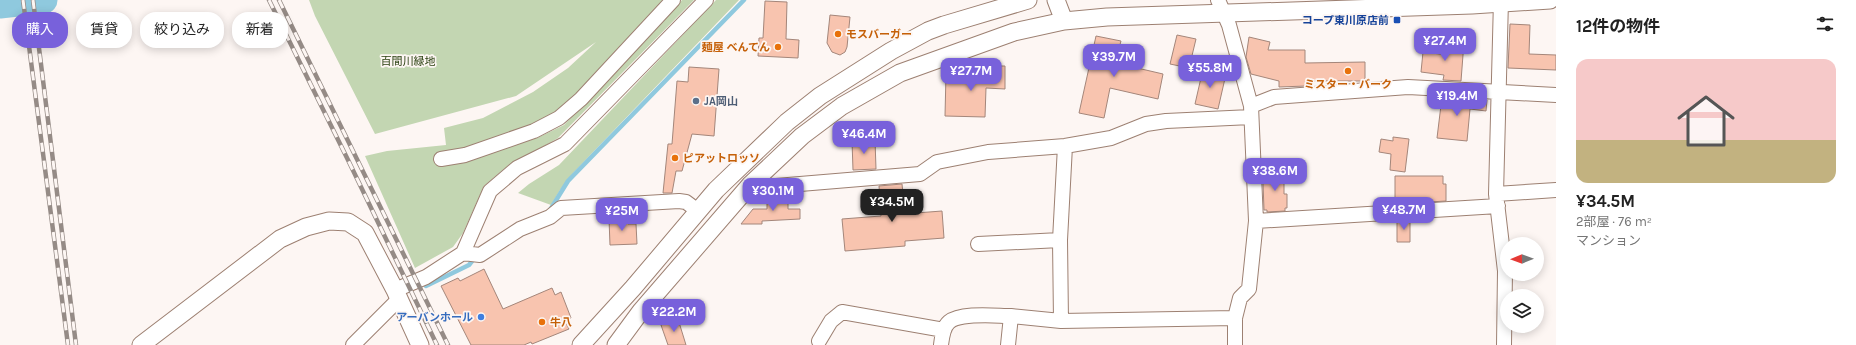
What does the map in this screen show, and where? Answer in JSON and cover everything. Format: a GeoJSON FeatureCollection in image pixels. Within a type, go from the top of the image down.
{"type":"FeatureCollection","features":[{"type":"Feature","properties":{"kind":"street"},"geometry":{"type":"LineString","coordinates":[[442,159],[472,152],[534,131],[559,118],[581,99],[673,0]]}},
{"type":"Feature","properties":{"kind":"street"},"geometry":{"type":"LineString","coordinates":[[472,254],[490,191],[517,168],[565,144],[706,0]]}},
{"type":"Feature","properties":{"kind":"street"},"geometry":{"type":"LineString","coordinates":[[581,345],[633,288],[716,190],[787,122],[832,87],[892,50],[928,31],[1028,0]]}},
{"type":"Feature","properties":{"kind":"street"},"geometry":{"type":"LineString","coordinates":[[1056,0],[1064,21]]}},
{"type":"Feature","properties":{"kind":"street"},"geometry":{"type":"LineString","coordinates":[[616,345],[641,311],[750,185],[802,136],[842,106],[900,73],[1014,32],[1064,21],[1220,7],[1550,0]]}},
{"type":"Feature","properties":{"kind":"street"},"geometry":{"type":"LineString","coordinates":[[1501,2],[1497,200],[1505,271],[1504,345]]}},
{"type":"Feature","properties":{"kind":"street"},"geometry":{"type":"LineString","coordinates":[[1220,7],[1229,25],[1251,112],[1256,221],[1249,289],[1240,298],[1235,318],[1235,345]]}},
{"type":"Feature","properties":{"kind":"street"},"geometry":{"type":"LineString","coordinates":[[750,185],[764,187],[920,174],[937,162],[988,152],[1065,146],[1111,138],[1146,124],[1166,120],[1251,112],[1274,97],[1408,87],[1442,87],[1556,95]]}},
{"type":"Feature","properties":{"kind":"street"},"geometry":{"type":"LineString","coordinates":[[1061,321],[1060,240],[1065,146]]}},
{"type":"Feature","properties":{"kind":"street"},"geometry":{"type":"LineString","coordinates":[[1256,221],[1497,200],[1556,190]]}},
{"type":"Feature","properties":{"kind":"street"},"geometry":{"type":"LineString","coordinates":[[352,345],[397,294],[426,276],[520,229],[550,217],[561,208],[679,201],[686,202],[698,211]]}},
{"type":"Feature","properties":{"kind":"street"},"geometry":{"type":"LineString","coordinates":[[141,345],[280,239],[306,227],[329,221],[348,222],[365,233],[397,294],[420,345]]}},
{"type":"Feature","properties":{"kind":"street"},"geometry":{"type":"LineString","coordinates":[[978,244],[1060,240]]}},
{"type":"Feature","properties":{"kind":"street"},"geometry":{"type":"LineString","coordinates":[[819,341],[831,321],[842,312],[944,330]]}},
{"type":"Feature","properties":{"kind":"street"},"geometry":{"type":"LineString","coordinates":[[941,345],[944,330],[950,321],[964,316],[1011,316],[1061,321],[1235,318]]}},
{"type":"Feature","properties":{"kind":"street"},"geometry":{"type":"LineString","coordinates":[[1008,345],[1011,316]]}},
{"type":"Feature","properties":{"kind":"green space","name":"百間川緑地"},"geometry":{"type":"Polygon","coordinates":[[[309,0],[668,0],[579,95],[556,114],[470,160],[537,138],[564,125],[682,0],[694,0],[558,138],[504,169],[484,186],[463,233],[453,247],[415,268],[365,156],[387,151],[446,145],[444,128],[483,118],[533,92],[568,68],[596,42],[516,96],[375,134],[315,16],[309,0]]]}},
{"type":"Feature","properties":{"kind":"green space"},"geometry":{"type":"Polygon","coordinates":[[[716,0],[739,0],[574,172],[551,205],[518,193],[529,184],[559,165],[716,0]]]}},
{"type":"Feature","properties":{"kind":"building"},"geometry":{"type":"Polygon","coordinates":[[[765,1],[787,2],[786,39],[799,40],[798,58],[758,56],[759,38],[763,38],[765,1]]]}},
{"type":"Feature","properties":{"kind":"building"},"geometry":{"type":"Polygon","coordinates":[[[830,15],[850,17],[847,47],[845,52],[840,55],[832,52],[827,43],[830,15]]]}},
{"type":"Feature","properties":{"kind":"building"},"geometry":{"type":"Polygon","coordinates":[[[1510,24],[1530,25],[1529,54],[1556,55],[1556,70],[1508,68],[1510,24]]]}},
{"type":"Feature","properties":{"kind":"building"},"geometry":{"type":"Polygon","coordinates":[[[1177,35],[1196,39],[1189,68],[1170,64],[1177,35]]]}},
{"type":"Feature","properties":{"kind":"building"},"geometry":{"type":"Polygon","coordinates":[[[1096,36],[1121,41],[1119,48],[1124,49],[1120,64],[1163,74],[1158,99],[1110,88],[1104,118],[1079,113],[1096,36]]]}},
{"type":"Feature","properties":{"kind":"building"},"geometry":{"type":"Polygon","coordinates":[[[1249,37],[1270,42],[1268,50],[1305,50],[1305,63],[1365,62],[1365,81],[1306,81],[1306,86],[1279,87],[1279,81],[1251,74],[1246,57],[1249,37]]]}},
{"type":"Feature","properties":{"kind":"building"},"geometry":{"type":"Polygon","coordinates":[[[1449,41],[1464,42],[1461,81],[1443,80],[1444,75],[1421,72],[1423,52],[1448,55],[1449,41]]]}},
{"type":"Feature","properties":{"kind":"building"},"geometry":{"type":"Polygon","coordinates":[[[992,66],[1005,66],[1005,89],[986,88],[985,117],[945,116],[946,74],[991,75],[992,66]]]}},
{"type":"Feature","properties":{"kind":"building"},"geometry":{"type":"Polygon","coordinates":[[[689,67],[719,69],[714,136],[692,134],[682,171],[676,171],[672,193],[663,193],[668,144],[672,144],[677,81],[688,82],[689,67]]]}},
{"type":"Feature","properties":{"kind":"building"},"geometry":{"type":"Polygon","coordinates":[[[1203,69],[1226,74],[1218,109],[1195,104],[1203,69]]]}},
{"type":"Feature","properties":{"kind":"building"},"geometry":{"type":"Polygon","coordinates":[[[1442,97],[1487,100],[1486,111],[1470,109],[1467,141],[1437,138],[1442,97]]]}},
{"type":"Feature","properties":{"kind":"building"},"geometry":{"type":"Polygon","coordinates":[[[1393,137],[1409,139],[1405,172],[1390,170],[1391,154],[1379,152],[1381,139],[1393,141],[1393,137]]]}},
{"type":"Feature","properties":{"kind":"building"},"geometry":{"type":"Polygon","coordinates":[[[875,140],[876,169],[853,170],[852,141],[875,140]]]}},
{"type":"Feature","properties":{"kind":"building"},"geometry":{"type":"Polygon","coordinates":[[[1266,170],[1284,170],[1284,194],[1287,194],[1287,208],[1285,208],[1285,211],[1267,212],[1267,210],[1264,210],[1263,183],[1267,183],[1266,170]]]}},
{"type":"Feature","properties":{"kind":"building"},"geometry":{"type":"Polygon","coordinates":[[[1395,176],[1443,176],[1443,184],[1446,184],[1446,201],[1395,204],[1395,176]]]}},
{"type":"Feature","properties":{"kind":"building"},"geometry":{"type":"Polygon","coordinates":[[[902,184],[903,194],[915,193],[916,213],[942,211],[944,238],[905,241],[905,246],[845,251],[842,219],[881,216],[879,186],[902,184]]]}},
{"type":"Feature","properties":{"kind":"building"},"geometry":{"type":"Polygon","coordinates":[[[788,197],[788,209],[800,209],[800,219],[762,221],[762,224],[741,224],[753,209],[767,209],[767,198],[788,197]]]}},
{"type":"Feature","properties":{"kind":"building"},"geometry":{"type":"Polygon","coordinates":[[[609,219],[628,219],[628,224],[636,224],[637,244],[610,245],[609,219]]]}},
{"type":"Feature","properties":{"kind":"building"},"geometry":{"type":"Polygon","coordinates":[[[1410,220],[1410,242],[1397,242],[1397,221],[1410,220]]]}},
{"type":"Feature","properties":{"kind":"building"},"geometry":{"type":"Polygon","coordinates":[[[484,269],[503,309],[552,288],[555,295],[561,292],[571,318],[565,321],[569,329],[532,344],[531,342],[524,345],[471,345],[441,286],[458,278],[460,281],[484,269]]]}},
{"type":"Feature","properties":{"kind":"building"},"geometry":{"type":"Polygon","coordinates":[[[678,319],[686,345],[668,345],[661,325],[678,319]]]}},
{"type":"Feature","properties":{"kind":"waterway"},"geometry":{"type":"LineString","coordinates":[[0,5],[44,0]]}},
{"type":"Feature","properties":{"kind":"waterway"},"geometry":{"type":"LineString","coordinates":[[550,210],[568,181],[744,0]]}},
{"type":"Feature","properties":{"kind":"waterway"},"geometry":{"type":"LineString","coordinates":[[426,286],[469,265],[476,256]]}},
{"type":"Feature","properties":{"kind":"railway"},"geometry":{"type":"LineString","coordinates":[[23,0],[68,345]]}},
{"type":"Feature","properties":{"kind":"railway"},"geometry":{"type":"LineString","coordinates":[[33,0],[76,345]]}},
{"type":"Feature","properties":{"kind":"railway"},"geometry":{"type":"LineString","coordinates":[[269,0],[437,345]]}},
{"type":"Feature","properties":{"kind":"railway"},"geometry":{"type":"LineString","coordinates":[[279,0],[448,345]]}},
{"type":"Feature","properties":{"kind":"place","name":"コープ東川原店前"},"geometry":{"type":"Point","coordinates":[1397,20]}},
{"type":"Feature","properties":{"kind":"place","name":"モスバーガー"},"geometry":{"type":"Point","coordinates":[838,34]}},
{"type":"Feature","properties":{"kind":"place","name":"麺屋 べんてん"},"geometry":{"type":"Point","coordinates":[778,47]}},
{"type":"Feature","properties":{"kind":"place","name":"ミスター・バーク"},"geometry":{"type":"Point","coordinates":[1348,71]}},
{"type":"Feature","properties":{"kind":"place","name":"JA岡山"},"geometry":{"type":"Point","coordinates":[696,101]}},
{"type":"Feature","properties":{"kind":"place","name":"ピアットロッソ"},"geometry":{"type":"Point","coordinates":[675,158]}},
{"type":"Feature","properties":{"kind":"place","name":"アーバンホール"},"geometry":{"type":"Point","coordinates":[481,317]}},
{"type":"Feature","properties":{"kind":"place","name":"牛八"},"geometry":{"type":"Point","coordinates":[542,322]}}]}
